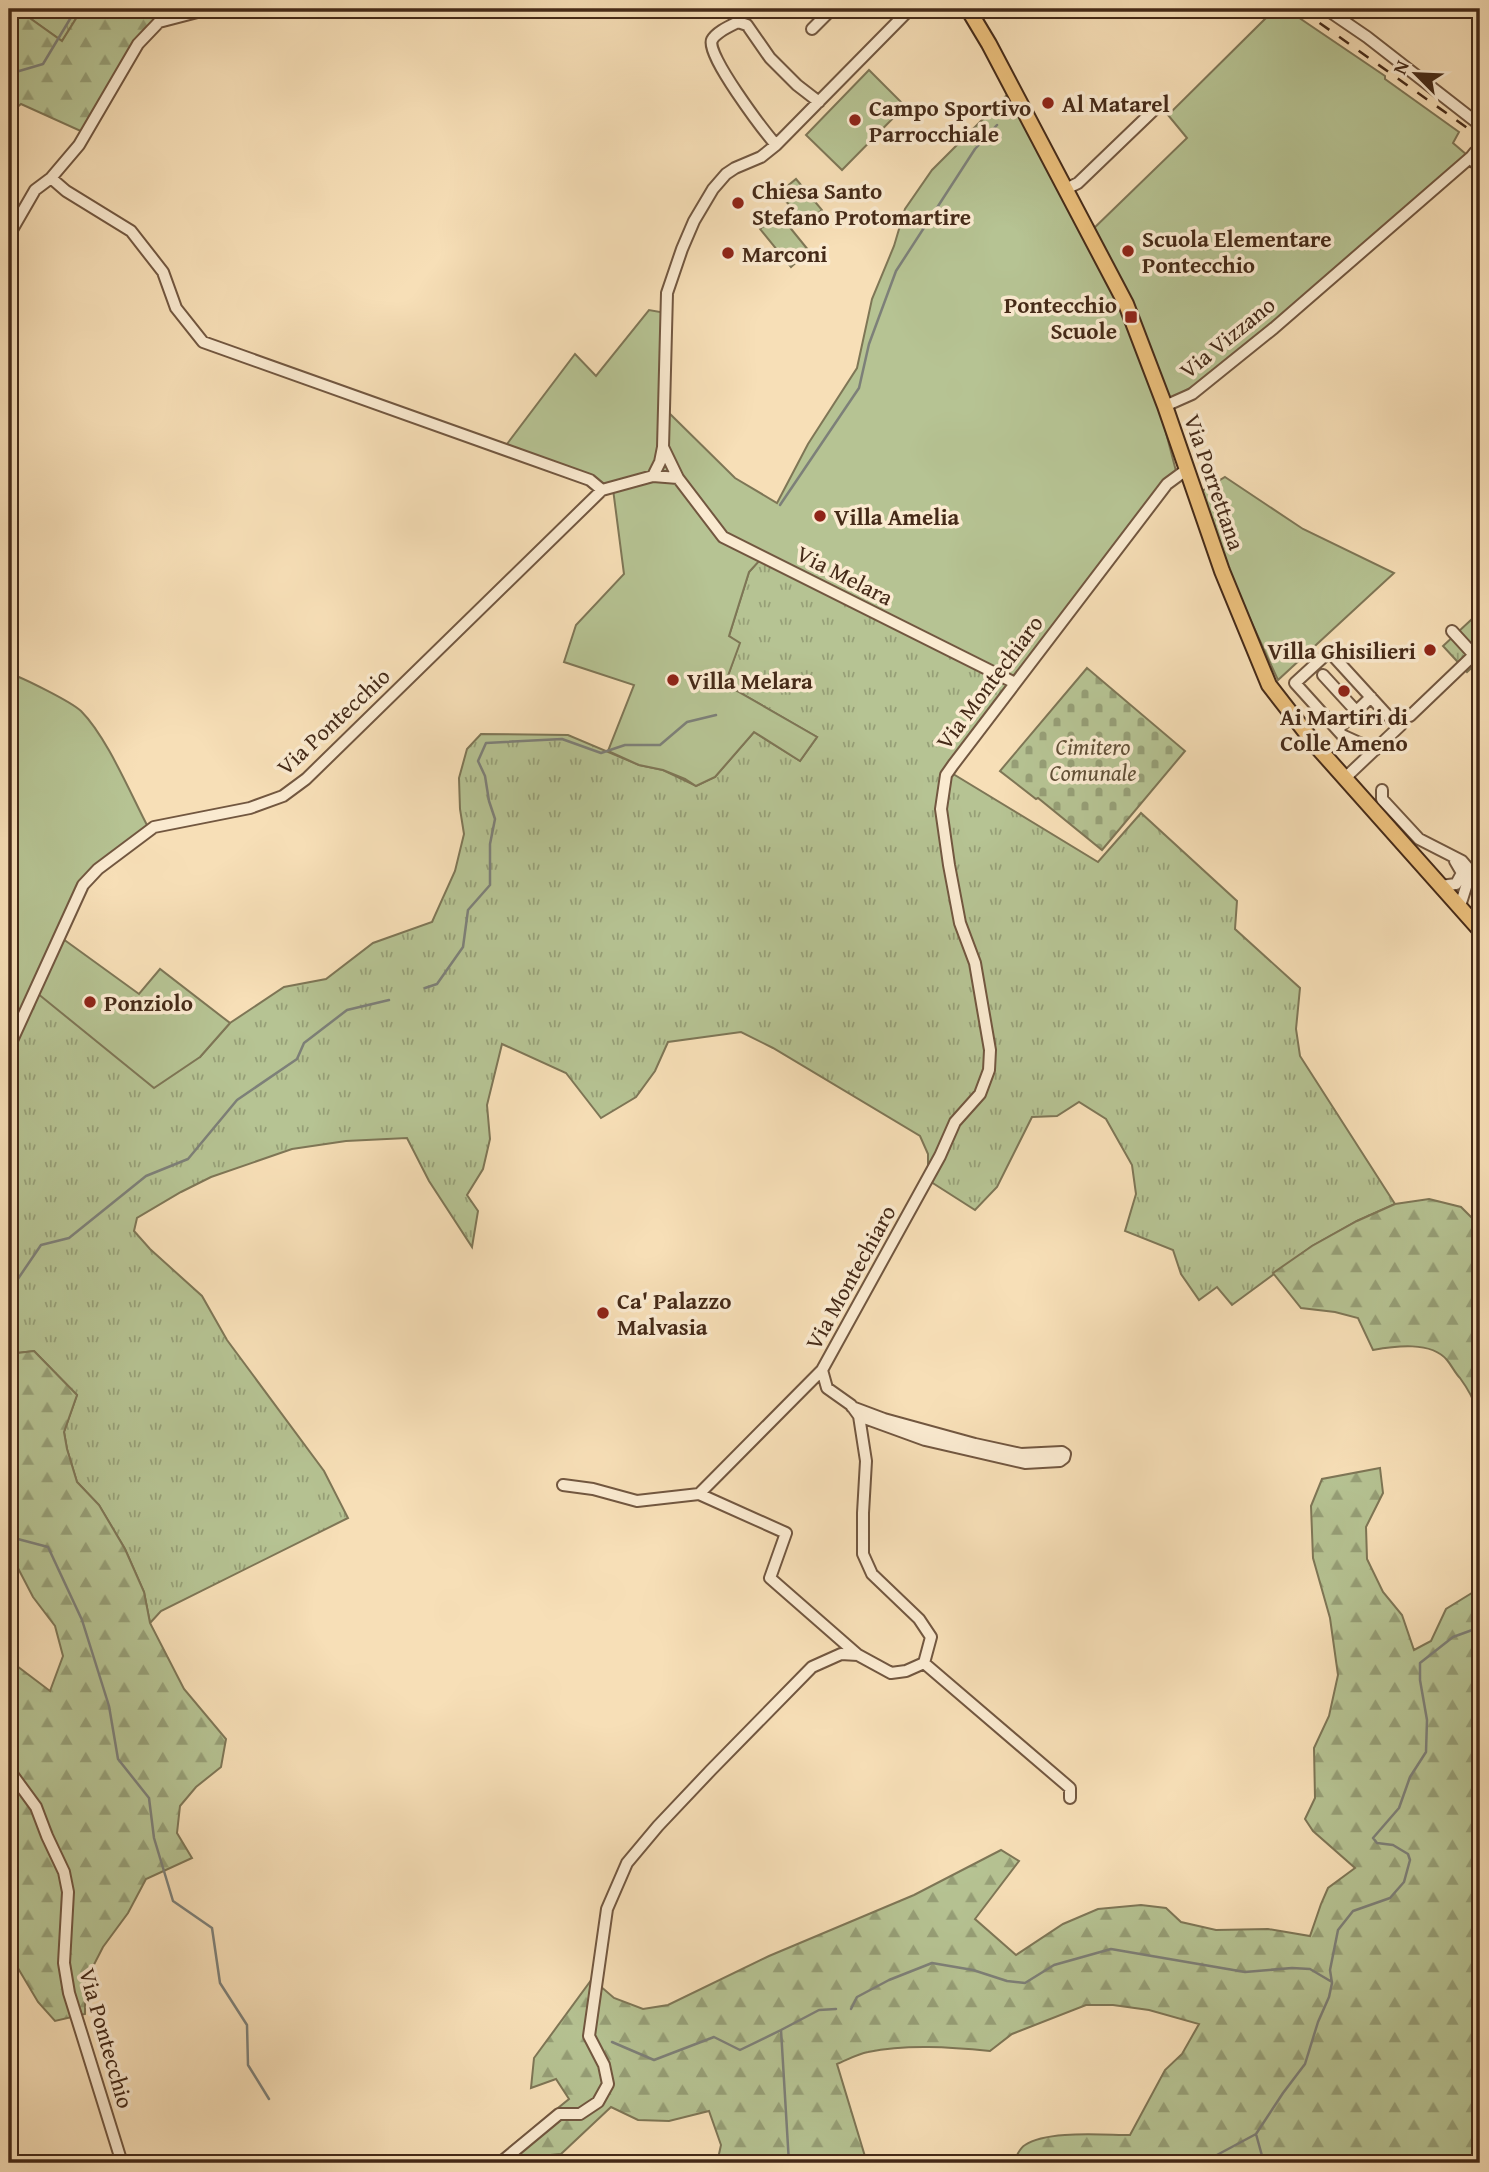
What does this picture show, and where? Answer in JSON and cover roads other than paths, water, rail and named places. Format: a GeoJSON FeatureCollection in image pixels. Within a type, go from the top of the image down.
{"type":"FeatureCollection","features":[{"type":"Feature","properties":{"kind":"main road","name":"Via Porrettana"},"geometry":{"type":"LineString","coordinates":[[968,9],[1126,304],[1165,406],[1222,571],[1269,685],[1345,778],[1449,888],[1480,930]]}},
{"type":"Feature","properties":{"kind":"street"},"geometry":{"type":"LineString","coordinates":[[9,235],[35,190],[51,178],[79,145],[145,36],[159,22],[209,9]]}},
{"type":"Feature","properties":{"kind":"street"},"geometry":{"type":"LineString","coordinates":[[813,29],[832,9]]}},
{"type":"Feature","properties":{"kind":"street"},"geometry":{"type":"LineString","coordinates":[[1326,9],[1367,37],[1480,125]]}},
{"type":"Feature","properties":{"kind":"street"},"geometry":{"type":"LineString","coordinates":[[653,476],[663,447],[667,293],[694,221],[713,189],[726,174],[761,157],[776,145],[907,10]]}},
{"type":"Feature","properties":{"kind":"street"},"geometry":{"type":"LineString","coordinates":[[776,145],[734,89],[711,48],[712,39],[716,35],[738,22],[747,25],[770,58],[819,102]]}},
{"type":"Feature","properties":{"kind":"street"},"geometry":{"type":"LineString","coordinates":[[1066,189],[1077,183],[1156,108]]}},
{"type":"Feature","properties":{"kind":"street","name":"Via Vizzano"},"geometry":{"type":"LineString","coordinates":[[1165,406],[1192,394],[1473,159]]}},
{"type":"Feature","properties":{"kind":"street"},"geometry":{"type":"LineString","coordinates":[[51,178],[66,191],[131,231],[163,272],[176,308],[203,342],[590,480],[602,490]]}},
{"type":"Feature","properties":{"kind":"street","name":"Via Melara"},"geometry":{"type":"LineString","coordinates":[[663,447],[678,478],[723,537],[1015,682]]}},
{"type":"Feature","properties":{"kind":"street","name":"Via Montechiaro"},"geometry":{"type":"LineString","coordinates":[[855,1412],[827,1388],[822,1370],[940,1156],[955,1122],[980,1094],[989,1070],[990,1051],[975,963],[960,923],[949,865],[942,809],[946,775],[1167,484],[1186,470]]}},
{"type":"Feature","properties":{"kind":"street","name":"Via Pontecchio"},"geometry":{"type":"LineString","coordinates":[[9,1047],[83,885],[98,869],[154,827],[250,808],[283,796],[306,779],[602,490],[653,476],[678,478]]}},
{"type":"Feature","properties":{"kind":"street"},"geometry":{"type":"LineString","coordinates":[[1345,778],[1477,652],[1451,631]]}},
{"type":"Feature","properties":{"kind":"street"},"geometry":{"type":"LineString","coordinates":[[1375,750],[1342,735],[1295,683],[1332,653],[1371,697],[1403,723]]}},
{"type":"Feature","properties":{"kind":"street"},"geometry":{"type":"LineString","coordinates":[[1323,675],[1356,711]]}},
{"type":"Feature","properties":{"kind":"street"},"geometry":{"type":"LineString","coordinates":[[1338,729],[1371,697]]}},
{"type":"Feature","properties":{"kind":"street"},"geometry":{"type":"LineString","coordinates":[[1382,790],[1382,799],[1419,839],[1462,861],[1468,868],[1471,874],[1460,906]]}},
{"type":"Feature","properties":{"kind":"street"},"geometry":{"type":"LineString","coordinates":[[1448,854],[1459,864],[1462,873],[1449,888]]}},
{"type":"Feature","properties":{"kind":"street"},"geometry":{"type":"LineString","coordinates":[[699,1494],[822,1370]]}},
{"type":"Feature","properties":{"kind":"street"},"geometry":{"type":"LineString","coordinates":[[855,1412],[1021,1454],[1065,1454],[1060,1461],[1026,1463],[925,1440],[855,1412]]}},
{"type":"Feature","properties":{"kind":"street"},"geometry":{"type":"LineString","coordinates":[[855,1412],[866,1461],[863,1554],[872,1574],[919,1619],[931,1637],[924,1663]]}},
{"type":"Feature","properties":{"kind":"street"},"geometry":{"type":"LineString","coordinates":[[563,1485],[593,1489],[637,1501],[699,1494],[786,1533],[770,1578],[858,1655],[891,1673],[906,1671],[924,1663]]}},
{"type":"Feature","properties":{"kind":"street"},"geometry":{"type":"LineString","coordinates":[[500,2163],[559,2114],[580,2114],[598,2102],[607,2084],[604,2065],[589,2036],[607,1909],[627,1863],[711,1770],[813,1667],[841,1654],[858,1655]]}},
{"type":"Feature","properties":{"kind":"street"},"geometry":{"type":"LineString","coordinates":[[924,1663],[1070,1788],[1070,1798]]}},
{"type":"Feature","properties":{"kind":"street","name":"Via Pontecchio"},"geometry":{"type":"LineString","coordinates":[[9,1770],[36,1807],[64,1872],[68,1892],[64,1963],[70,1995],[122,2163]]}},
{"type":"Feature","properties":{"kind":"waterway"},"geometry":{"type":"LineString","coordinates":[[9,74],[43,64],[76,9]]}},
{"type":"Feature","properties":{"kind":"waterway"},"geometry":{"type":"LineString","coordinates":[[780,505],[859,388],[869,344],[896,271],[975,149],[997,125]]}},
{"type":"Feature","properties":{"kind":"waterway"},"geometry":{"type":"LineString","coordinates":[[425,988],[437,984],[463,947],[468,910],[490,885],[490,844],[495,819],[485,776],[478,761],[486,743],[562,739],[601,753],[625,745],[660,745],[687,722],[716,715]]}},
{"type":"Feature","properties":{"kind":"waterway"},"geometry":{"type":"LineString","coordinates":[[9,1292],[41,1245],[69,1238],[146,1176],[188,1159],[237,1100],[297,1059],[304,1043],[347,1010],[389,1000]]}},
{"type":"Feature","properties":{"kind":"waterway"},"geometry":{"type":"LineString","coordinates":[[9,1399],[14,1414],[9,1422]]}},
{"type":"Feature","properties":{"kind":"waterway"},"geometry":{"type":"LineString","coordinates":[[9,1530],[14,1538],[48,1547],[82,1620],[109,1706],[118,1759],[149,1798],[154,1838],[173,1901],[212,1928],[220,1983],[247,2025],[248,2065],[269,2099]]}},
{"type":"Feature","properties":{"kind":"waterway"},"geometry":{"type":"LineString","coordinates":[[1202,2163],[1256,2134],[1305,2064],[1329,1997],[1332,1983],[1330,1970],[1338,1930],[1353,1911],[1390,1898],[1404,1882],[1410,1860],[1408,1854],[1393,1845],[1377,1843],[1373,1838],[1399,1808],[1410,1777],[1426,1752],[1427,1720],[1420,1663],[1453,1637],[1480,1625]]}},
{"type":"Feature","properties":{"kind":"waterway"},"geometry":{"type":"LineString","coordinates":[[851,2009],[857,1997],[889,1980],[932,1963],[1025,1983],[1054,1965],[1111,1949],[1245,1972],[1310,1969],[1332,1982]]}},
{"type":"Feature","properties":{"kind":"waterway"},"geometry":{"type":"LineString","coordinates":[[789,2163],[781,2030],[819,2010],[836,2009]]}},
{"type":"Feature","properties":{"kind":"waterway"},"geometry":{"type":"LineString","coordinates":[[612,2042],[654,2060],[714,2037],[740,2050],[781,2030]]}},
{"type":"Feature","properties":{"kind":"waterway"},"geometry":{"type":"LineString","coordinates":[[1256,2134],[1264,2163]]}},
{"type":"Feature","properties":{"kind":"railway"},"geometry":{"type":"LineString","coordinates":[[1300,9],[1480,137]]}},
{"type":"Feature","properties":{"kind":"place","name":"Al Matarel"},"geometry":{"type":"Point","coordinates":[1048,103]}},
{"type":"Feature","properties":{"kind":"place","name":"Campo Sportivo Parrocchiale"},"geometry":{"type":"Point","coordinates":[855,120]}},
{"type":"Feature","properties":{"kind":"place","name":"Chiesa Santo Stefano Protomartire"},"geometry":{"type":"Point","coordinates":[738,203]}},
{"type":"Feature","properties":{"kind":"place","name":"Scuola Elementare Pontecchio"},"geometry":{"type":"Point","coordinates":[1128,251]}},
{"type":"Feature","properties":{"kind":"place","name":"Marconi"},"geometry":{"type":"Point","coordinates":[728,253]}},
{"type":"Feature","properties":{"kind":"place","name":"Pontecchio Scuole"},"geometry":{"type":"Point","coordinates":[1131,317]}},
{"type":"Feature","properties":{"kind":"place","name":"Villa Amelia"},"geometry":{"type":"Point","coordinates":[820,516]}},
{"type":"Feature","properties":{"kind":"place","name":"Villa Ghisilieri"},"geometry":{"type":"Point","coordinates":[1430,650]}},
{"type":"Feature","properties":{"kind":"place","name":"Villa Melara"},"geometry":{"type":"Point","coordinates":[673,680]}},
{"type":"Feature","properties":{"kind":"place","name":"Ai Martiri di Colle Ameno"},"geometry":{"type":"Point","coordinates":[1344,691]}},
{"type":"Feature","properties":{"kind":"place","name":"Ponziolo"},"geometry":{"type":"Point","coordinates":[90,1002]}},
{"type":"Feature","properties":{"kind":"place","name":"Ca' Palazzo Malvasia"},"geometry":{"type":"Point","coordinates":[603,1313]}},
{"type":"Feature","properties":{"kind":"park label","name":"Cimitero Comunale"},"geometry":{"type":"Point","coordinates":[1093,759]}}]}
